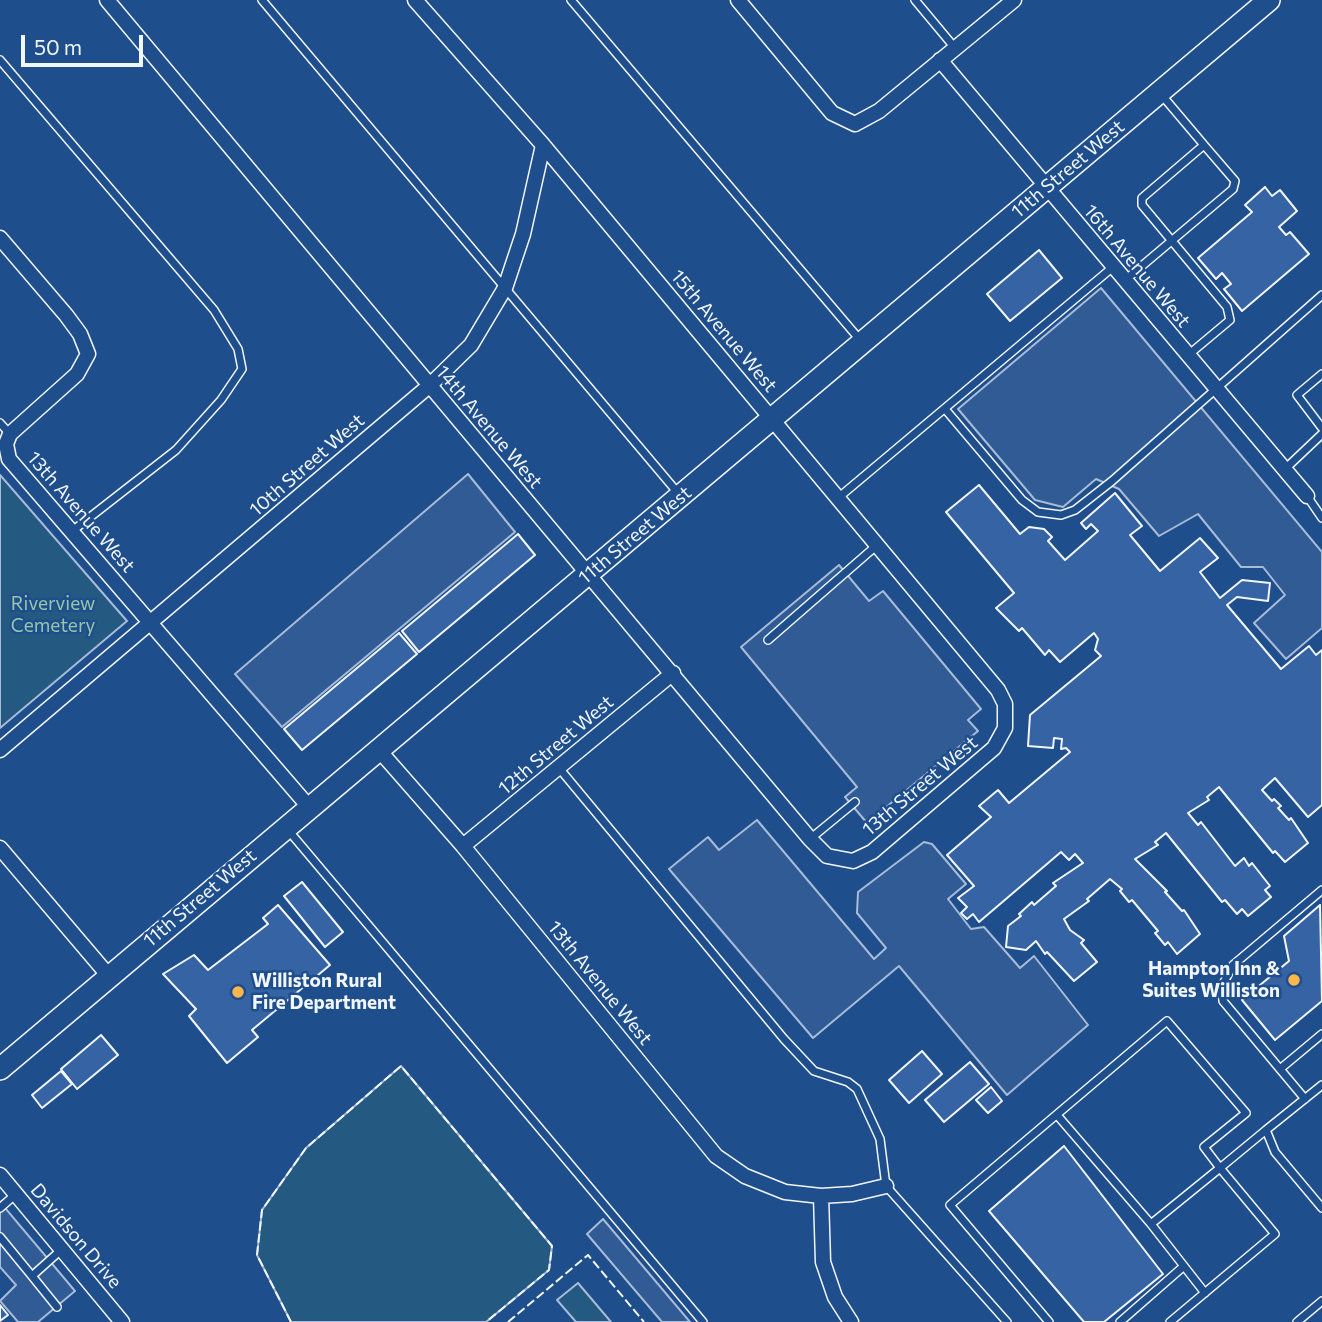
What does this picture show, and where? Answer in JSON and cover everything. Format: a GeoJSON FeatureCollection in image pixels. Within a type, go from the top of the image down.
{"type":"FeatureCollection","features":[{"type":"Feature","properties":{"kind":"main road","name":"11th Street West"},"geometry":{"type":"LineString","coordinates":[[0,1069],[108,975],[681,496],[1264,2]]}},
{"type":"Feature","properties":{"kind":"street","name":"14th Avenue West"},"geometry":{"type":"LineString","coordinates":[[107,0],[810,839],[827,856],[853,861]]}},
{"type":"Feature","properties":{"kind":"street","name":"15th Avenue West"},"geometry":{"type":"LineString","coordinates":[[415,0],[543,145],[998,690]]}},
{"type":"Feature","properties":{"kind":"street"},"geometry":{"type":"LineString","coordinates":[[738,0],[832,113],[855,124],[879,111],[1014,0]]}},
{"type":"Feature","properties":{"kind":"street","name":"16th Avenue West"},"geometry":{"type":"LineString","coordinates":[[940,60],[1215,390],[1307,496]]}},
{"type":"Feature","properties":{"kind":"street","name":"10th Street West"},"geometry":{"type":"LineString","coordinates":[[0,750],[429,386],[471,345],[505,288],[523,234],[543,145]]}},
{"type":"Feature","properties":{"kind":"street","name":"13th Avenue West"},"geometry":{"type":"LineString","coordinates":[[0,238],[66,315],[88,354],[77,374],[5,428],[9,459],[309,807]]}},
{"type":"Feature","properties":{"kind":"street","name":"12th Street West"},"geometry":{"type":"LineString","coordinates":[[463,846],[673,673]]}},
{"type":"Feature","properties":{"kind":"street","name":"13th Street West"},"geometry":{"type":"LineString","coordinates":[[853,861],[872,852],[994,748],[1005,729],[1005,704],[998,690]]}},
{"type":"Feature","properties":{"kind":"street","name":"13th Avenue West"},"geometry":{"type":"LineString","coordinates":[[378,749],[463,846],[716,1156],[745,1176],[785,1192],[821,1196],[852,1194],[886,1186]]}},
{"type":"Feature","properties":{"kind":"street"},"geometry":{"type":"LineString","coordinates":[[0,848],[108,975]]}},
{"type":"Feature","properties":{"kind":"street","name":"Davidson Drive"},"geometry":{"type":"LineString","coordinates":[[0,1175],[122,1322]]}},
{"type":"Feature","properties":{"kind":"street"},"geometry":{"type":"LineString","coordinates":[[821,1196],[823,1262],[835,1297],[851,1322]]}},
{"type":"Feature","properties":{"kind":"lane"},"geometry":{"type":"LineString","coordinates":[[262,0],[681,496]]}},
{"type":"Feature","properties":{"kind":"lane"},"geometry":{"type":"LineString","coordinates":[[571,0],[862,343]]}},
{"type":"Feature","properties":{"kind":"lane"},"geometry":{"type":"LineString","coordinates":[[915,0],[955,48]]}},
{"type":"Feature","properties":{"kind":"lane"},"geometry":{"type":"LineString","coordinates":[[0,60],[214,310],[238,349],[242,369],[221,400],[176,450],[71,532]]}},
{"type":"Feature","properties":{"kind":"lane"},"geometry":{"type":"LineString","coordinates":[[1124,281],[1233,190],[1235,181],[1160,92]]}},
{"type":"Feature","properties":{"kind":"lane"},"geometry":{"type":"LineString","coordinates":[[1187,356],[1230,320],[1227,307],[1142,205],[1142,198],[1204,145]]}},
{"type":"Feature","properties":{"kind":"lane"},"geometry":{"type":"LineString","coordinates":[[837,498],[1113,267]]}},
{"type":"Feature","properties":{"kind":"lane"},"geometry":{"type":"LineString","coordinates":[[945,409],[1022,500],[1038,512],[1061,515],[1075,510],[1112,481],[1322,295]]}},
{"type":"Feature","properties":{"kind":"lane"},"geometry":{"type":"LineString","coordinates":[[1322,374],[1297,396],[1322,428]]}},
{"type":"Feature","properties":{"kind":"lane"},"geometry":{"type":"LineString","coordinates":[[1284,470],[1322,434]]}},
{"type":"Feature","properties":{"kind":"lane"},"geometry":{"type":"LineString","coordinates":[[1307,496],[1322,518]]}},
{"type":"Feature","properties":{"kind":"lane"},"geometry":{"type":"LineString","coordinates":[[768,640],[876,546]]}},
{"type":"Feature","properties":{"kind":"lane"},"geometry":{"type":"LineString","coordinates":[[559,768],[784,1039],[814,1071],[848,1082],[857,1089],[880,1139],[886,1186],[1006,1322]]}},
{"type":"Feature","properties":{"kind":"lane"},"geometry":{"type":"LineString","coordinates":[[810,839],[855,802]]}},
{"type":"Feature","properties":{"kind":"lane"},"geometry":{"type":"LineString","coordinates":[[285,827],[704,1322]]}},
{"type":"Feature","properties":{"kind":"lane"},"geometry":{"type":"LineString","coordinates":[[1305,1099],[1223,1001],[1222,985],[1233,965],[1322,890]]}},
{"type":"Feature","properties":{"kind":"lane"},"geometry":{"type":"LineString","coordinates":[[1049,1322],[950,1205],[1167,1021],[1246,1113],[1204,1147],[1275,1234],[1170,1322]]}},
{"type":"Feature","properties":{"kind":"lane"},"geometry":{"type":"LineString","coordinates":[[1280,1069],[1322,1034]]}},
{"type":"Feature","properties":{"kind":"lane"},"geometry":{"type":"LineString","coordinates":[[1150,1224],[1322,1085]]}},
{"type":"Feature","properties":{"kind":"lane"},"geometry":{"type":"LineString","coordinates":[[1057,1115],[1205,1293]]}},
{"type":"Feature","properties":{"kind":"lane"},"geometry":{"type":"LineString","coordinates":[[1266,1130],[1275,1152],[1322,1208]]}},
{"type":"Feature","properties":{"kind":"lane"},"geometry":{"type":"LineString","coordinates":[[0,1208],[16,1195]]}},
{"type":"Feature","properties":{"kind":"lane"},"geometry":{"type":"LineString","coordinates":[[0,1237],[57,1307]]}},
{"type":"Feature","properties":{"kind":"lane"},"geometry":{"type":"LineString","coordinates":[[32,1276],[62,1249]]}},
{"type":"Feature","properties":{"kind":"lane"},"geometry":{"type":"LineString","coordinates":[[1120,1322],[1184,1266]]}},
{"type":"Feature","properties":{"kind":"lane"},"geometry":{"type":"LineString","coordinates":[[1297,1322],[1322,1301]]}},
{"type":"Feature","properties":{"kind":"green space","name":"Riverview Cemetery"},"geometry":{"type":"Polygon","coordinates":[[[0,475],[127,621],[0,728],[0,475]]]}},
{"type":"Feature","properties":{"kind":"green space"},"geometry":{"type":"Polygon","coordinates":[[[401,1066],[552,1246],[549,1270],[486,1322],[291,1322],[257,1255],[262,1210],[306,1148],[401,1066]]]}},
{"type":"Feature","properties":{"kind":"green space"},"geometry":{"type":"Polygon","coordinates":[[[578,1283],[611,1322],[576,1322],[557,1300],[578,1283]]]}},
{"type":"Feature","properties":{"kind":"shaded area"},"geometry":{"type":"Polygon","coordinates":[[[1101,288],[1322,552],[1322,628],[1286,659],[1254,623],[1285,595],[1263,567],[1241,567],[1198,514],[1159,536],[1119,489],[1096,479],[1063,507],[1035,500],[958,409],[1101,288]]]}},
{"type":"Feature","properties":{"kind":"shaded area"},"geometry":{"type":"Polygon","coordinates":[[[468,474],[515,532],[282,727],[235,674],[468,474]]]}},
{"type":"Feature","properties":{"kind":"shaded area"},"geometry":{"type":"Polygon","coordinates":[[[839,565],[869,601],[883,591],[981,709],[968,720],[978,731],[867,823],[845,797],[857,787],[741,647],[839,565]]]}},
{"type":"Feature","properties":{"kind":"shaded area"},"geometry":{"type":"Polygon","coordinates":[[[757,820],[874,959],[886,948],[857,913],[858,892],[924,842],[932,844],[966,884],[948,899],[971,929],[984,927],[1020,968],[1034,956],[1088,1025],[1007,1095],[899,966],[813,1038],[669,869],[708,837],[719,850],[757,820]]]}},
{"type":"Feature","properties":{"kind":"shaded area"},"geometry":{"type":"Polygon","coordinates":[[[0,1202],[75,1291],[38,1322],[18,1322],[0,1301],[16,1285],[0,1267],[0,1202]]]}},
{"type":"Feature","properties":{"kind":"shaded area"},"geometry":{"type":"Polygon","coordinates":[[[603,1219],[690,1322],[662,1322],[587,1234],[603,1219]]]}},
{"type":"Feature","properties":{"kind":"building"},"geometry":{"type":"Polygon","coordinates":[[[1265,187],[1272,196],[1280,190],[1297,211],[1279,227],[1286,235],[1290,232],[1309,254],[1242,311],[1224,289],[1231,284],[1222,273],[1216,279],[1198,258],[1252,212],[1245,205],[1265,187]]]}},
{"type":"Feature","properties":{"kind":"building"},"geometry":{"type":"Polygon","coordinates":[[[1039,250],[1062,278],[1010,321],[987,294],[1039,250]]]}},
{"type":"Feature","properties":{"kind":"building"},"geometry":{"type":"Polygon","coordinates":[[[979,485],[1020,534],[1029,527],[1044,529],[1052,537],[1048,541],[1065,560],[1098,531],[1091,524],[1086,529],[1081,523],[1115,493],[1142,526],[1130,535],[1160,571],[1200,538],[1218,558],[1200,572],[1220,598],[1242,580],[1270,583],[1268,601],[1237,597],[1227,605],[1281,669],[1309,646],[1316,655],[1322,650],[1322,805],[1308,817],[1275,778],[1262,790],[1281,806],[1278,808],[1289,820],[1291,818],[1308,843],[1285,862],[1275,851],[1273,853],[1219,787],[1207,797],[1209,800],[1188,813],[1198,825],[1201,822],[1235,866],[1244,858],[1249,866],[1252,863],[1270,886],[1265,890],[1271,897],[1248,916],[1242,909],[1237,914],[1225,900],[1222,902],[1166,833],[1155,842],[1158,845],[1135,859],[1167,891],[1165,892],[1182,911],[1184,910],[1200,934],[1177,954],[1168,942],[1165,945],[1155,933],[1158,931],[1110,879],[1087,899],[1089,901],[1064,919],[1070,930],[1084,940],[1081,943],[1097,962],[1074,981],[1047,952],[1045,954],[1036,941],[1026,950],[1006,947],[1008,926],[1021,916],[1019,914],[1056,886],[1053,883],[1083,863],[1075,854],[1069,860],[1061,852],[979,922],[973,914],[967,919],[961,913],[967,907],[958,898],[974,886],[947,855],[991,817],[979,806],[998,790],[1009,803],[1070,752],[1066,748],[1061,749],[1062,739],[1054,738],[1053,748],[1028,746],[1030,715],[1101,656],[1095,650],[1098,639],[1094,633],[1060,662],[1049,650],[1045,655],[1022,628],[1019,631],[996,608],[1014,593],[946,512],[979,485]]]}},
{"type":"Feature","properties":{"kind":"building"},"geometry":{"type":"Polygon","coordinates":[[[518,534],[535,555],[419,652],[402,631],[518,534]]]}},
{"type":"Feature","properties":{"kind":"building"},"geometry":{"type":"Polygon","coordinates":[[[399,633],[417,654],[302,750],[284,729],[399,633]]]}},
{"type":"Feature","properties":{"kind":"building"},"geometry":{"type":"Polygon","coordinates":[[[302,882],[343,932],[325,947],[284,896],[302,882]]]}},
{"type":"Feature","properties":{"kind":"building","name":"Williston Rural Fire Department"},"geometry":{"type":"Polygon","coordinates":[[[278,905],[330,965],[252,1030],[258,1037],[227,1063],[189,1016],[196,1009],[163,974],[194,955],[208,970],[268,924],[263,918],[278,905]]]}},
{"type":"Feature","properties":{"kind":"building","name":"Hampton Inn & Suites Williston"},"geometry":{"type":"Polygon","coordinates":[[[1320,905],[1322,1001],[1275,1040],[1242,1000],[1289,961],[1284,936],[1320,905]]]}},
{"type":"Feature","properties":{"kind":"building"},"geometry":{"type":"Polygon","coordinates":[[[101,1035],[118,1055],[77,1089],[61,1069],[101,1035]]]}},
{"type":"Feature","properties":{"kind":"building"},"geometry":{"type":"Polygon","coordinates":[[[922,1051],[942,1074],[909,1103],[889,1080],[922,1051]]]}},
{"type":"Feature","properties":{"kind":"building"},"geometry":{"type":"Polygon","coordinates":[[[970,1062],[989,1084],[944,1122],[925,1100],[970,1062]]]}},
{"type":"Feature","properties":{"kind":"building"},"geometry":{"type":"Polygon","coordinates":[[[61,1071],[72,1084],[42,1108],[32,1095],[61,1071]]]}},
{"type":"Feature","properties":{"kind":"building"},"geometry":{"type":"Polygon","coordinates":[[[991,1087],[1002,1101],[988,1113],[976,1100],[991,1087]]]}},
{"type":"Feature","properties":{"kind":"building"},"geometry":{"type":"Polygon","coordinates":[[[1064,1146],[1163,1274],[1104,1322],[1084,1322],[989,1211],[1064,1146]]]}},
{"type":"Feature","properties":{"kind":"building"},"geometry":{"type":"Polygon","coordinates":[[[0,1305],[8,1315],[0,1321],[0,1305]]]}},
{"type":"Feature","properties":{"kind":"fence"},"geometry":{"type":"LineString","coordinates":[[291,1322],[257,1255],[262,1210],[306,1148],[401,1066],[552,1246],[549,1270],[486,1322]]}},
{"type":"Feature","properties":{"kind":"fence"},"geometry":{"type":"LineString","coordinates":[[508,1322],[588,1255],[644,1322]]}},
{"type":"Feature","properties":{"kind":"place","name":"Hampton Inn & Suites Williston"},"geometry":{"type":"Point","coordinates":[1294,980]}},
{"type":"Feature","properties":{"kind":"place","name":"Williston Rural Fire Department"},"geometry":{"type":"Point","coordinates":[238,992]}}]}
